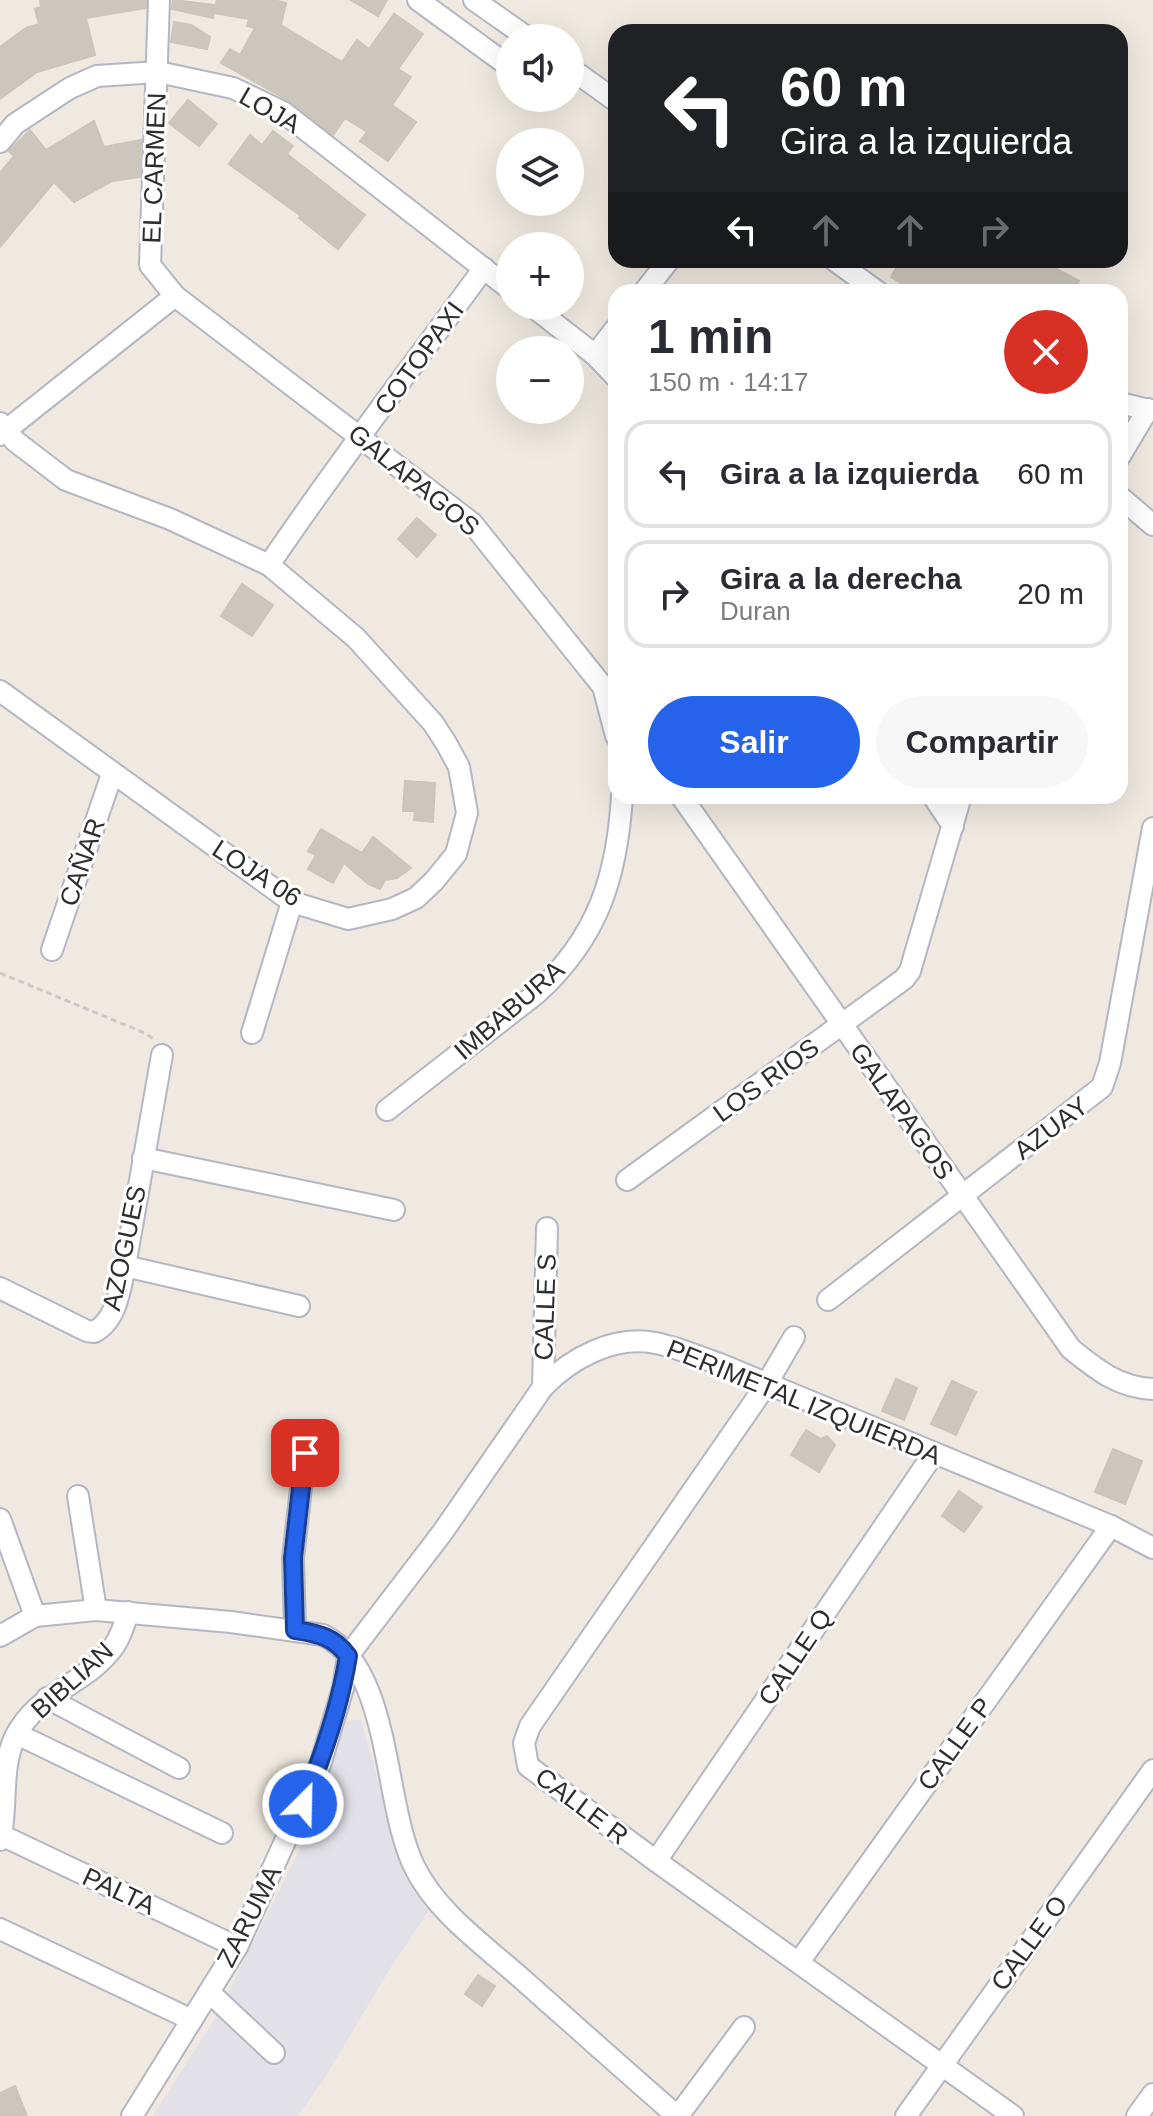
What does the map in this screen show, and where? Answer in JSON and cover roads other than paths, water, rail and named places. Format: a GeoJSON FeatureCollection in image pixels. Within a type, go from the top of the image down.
{"type":"FeatureCollection","features":[{"type":"Feature","properties":{"kind":"street","name":"EL CARMEN"},"geometry":{"type":"LineString","coordinates":[[159,0],[150,265],[175,296]]}},
{"type":"Feature","properties":{"kind":"street"},"geometry":{"type":"LineString","coordinates":[[418,0],[496,57]]}},
{"type":"Feature","properties":{"kind":"street"},"geometry":{"type":"LineString","coordinates":[[474,0],[508,24]]}},
{"type":"Feature","properties":{"kind":"street","name":"LOJA"},"geometry":{"type":"LineString","coordinates":[[0,142],[15,124],[70,88],[97,76],[158,72],[233,88],[283,112],[496,278]]}},
{"type":"Feature","properties":{"kind":"street"},"geometry":{"type":"LineString","coordinates":[[584,79],[608,95]]}},
{"type":"Feature","properties":{"kind":"street","name":"COTOPAXI"},"geometry":{"type":"LineString","coordinates":[[269,565],[328,477],[362,437],[484,268]]}},
{"type":"Feature","properties":{"kind":"street"},"geometry":{"type":"LineString","coordinates":[[650,284],[663,268]]}},
{"type":"Feature","properties":{"kind":"street"},"geometry":{"type":"LineString","coordinates":[[845,268],[867,284]]}},
{"type":"Feature","properties":{"kind":"street"},"geometry":{"type":"LineString","coordinates":[[175,296],[2,429],[66,480],[182,524],[269,565]]}},
{"type":"Feature","properties":{"kind":"street","name":"GALAPAGOS"},"geometry":{"type":"LineString","coordinates":[[175,296],[472,523],[608,692]]}},
{"type":"Feature","properties":{"kind":"street"},"geometry":{"type":"LineString","coordinates":[[550,320],[608,369]]}},
{"type":"Feature","properties":{"kind":"street"},"geometry":{"type":"LineString","coordinates":[[595,355],[608,338]]}},
{"type":"Feature","properties":{"kind":"street"},"geometry":{"type":"LineString","coordinates":[[1128,405],[1150,410],[1128,444]]}},
{"type":"Feature","properties":{"kind":"street"},"geometry":{"type":"LineString","coordinates":[[1128,504],[1153,525]]}},
{"type":"Feature","properties":{"kind":"street","name":"LOJA 06"},"geometry":{"type":"LineString","coordinates":[[0,691],[292,902],[348,919],[392,909],[416,898],[456,854],[467,813],[459,767],[433,723],[356,638],[269,565]]}},
{"type":"Feature","properties":{"kind":"street"},"geometry":{"type":"LineString","coordinates":[[602,683],[608,706]]}},
{"type":"Feature","properties":{"kind":"street","name":"CAÑAR"},"geometry":{"type":"LineString","coordinates":[[52,950],[112,774]]}},
{"type":"Feature","properties":{"kind":"street","name":"IMBABURA"},"geometry":{"type":"LineString","coordinates":[[387,1110],[537,993],[574,954],[591,929],[614,869],[621,804]]}},
{"type":"Feature","properties":{"kind":"street","name":"GALAPAGOS"},"geometry":{"type":"LineString","coordinates":[[687,804],[1071,1349],[1102,1374],[1120,1383],[1153,1389]]}},
{"type":"Feature","properties":{"kind":"street"},"geometry":{"type":"LineString","coordinates":[[938,804],[953,826]]}},
{"type":"Feature","properties":{"kind":"street","name":"LOS RIOS"},"geometry":{"type":"LineString","coordinates":[[627,1180],[904,979],[910,971],[959,804]]}},
{"type":"Feature","properties":{"kind":"street","name":"AZUAY"},"geometry":{"type":"LineString","coordinates":[[828,1300],[1102,1087],[1110,1063],[1153,828]]}},
{"type":"Feature","properties":{"kind":"street"},"geometry":{"type":"LineString","coordinates":[[252,1033],[292,902]]}},
{"type":"Feature","properties":{"kind":"street","name":"AZOGUES"},"geometry":{"type":"LineString","coordinates":[[0,1288],[43,1307],[73,1326],[94,1332],[108,1321],[118,1298],[125,1266],[162,1055]]}},
{"type":"Feature","properties":{"kind":"street"},"geometry":{"type":"LineString","coordinates":[[143,1158],[394,1210]]}},
{"type":"Feature","properties":{"kind":"street","name":"CALLE S"},"geometry":{"type":"LineString","coordinates":[[543,1387],[547,1228]]}},
{"type":"Feature","properties":{"kind":"street"},"geometry":{"type":"LineString","coordinates":[[125,1266],[299,1306]]}},
{"type":"Feature","properties":{"kind":"street","name":"CALLE R"},"geometry":{"type":"LineString","coordinates":[[794,1337],[766,1385],[530,1726],[524,1743],[528,1766],[1013,2116]]}},
{"type":"Feature","properties":{"kind":"street","name":"PERIMETAL IZQUIERDA"},"geometry":{"type":"LineString","coordinates":[[348,1656],[442,1533],[543,1387],[559,1370],[618,1343],[653,1342],[720,1364],[1111,1526],[1153,1548]]}},
{"type":"Feature","properties":{"kind":"street"},"geometry":{"type":"LineString","coordinates":[[295,1630],[293,1558],[305,1453]]}},
{"type":"Feature","properties":{"kind":"street","name":"CALLE Q"},"geometry":{"type":"LineString","coordinates":[[656,1861],[934,1453]]}},
{"type":"Feature","properties":{"kind":"street"},"geometry":{"type":"LineString","coordinates":[[78,1496],[96,1610]]}},
{"type":"Feature","properties":{"kind":"street"},"geometry":{"type":"LineString","coordinates":[[0,1519],[35,1616]]}},
{"type":"Feature","properties":{"kind":"street","name":"CALLE P"},"geometry":{"type":"LineString","coordinates":[[799,1962],[1111,1526]]}},
{"type":"Feature","properties":{"kind":"street"},"geometry":{"type":"LineString","coordinates":[[0,1636],[35,1616],[96,1610],[295,1630],[323,1635],[337,1642],[373,1703],[404,1841],[435,1900],[678,2116],[744,2027]]}},
{"type":"Feature","properties":{"kind":"street","name":"BIBLIAN"},"geometry":{"type":"LineString","coordinates":[[0,1838],[4,1829],[5,1764],[17,1734],[35,1707],[97,1664],[115,1645],[128,1612]]}},
{"type":"Feature","properties":{"kind":"street","name":"ZARUMA"},"geometry":{"type":"LineString","coordinates":[[132,2116],[237,1947],[321,1762],[343,1688],[348,1656]]}},
{"type":"Feature","properties":{"kind":"street"},"geometry":{"type":"LineString","coordinates":[[47,1698],[179,1768]]}},
{"type":"Feature","properties":{"kind":"street"},"geometry":{"type":"LineString","coordinates":[[17,1734],[222,1833]]}},
{"type":"Feature","properties":{"kind":"street","name":"CALLE O"},"geometry":{"type":"LineString","coordinates":[[906,2116],[1153,1770]]}},
{"type":"Feature","properties":{"kind":"street","name":"PALTA"},"geometry":{"type":"LineString","coordinates":[[0,1838],[237,1947]]}},
{"type":"Feature","properties":{"kind":"street"},"geometry":{"type":"LineString","coordinates":[[0,1929],[192,2020]]}},
{"type":"Feature","properties":{"kind":"street"},"geometry":{"type":"LineString","coordinates":[[209,1992],[274,2053]]}},
{"type":"Feature","properties":{"kind":"street"},"geometry":{"type":"LineString","coordinates":[[1137,2116],[1153,2094]]}}]}
